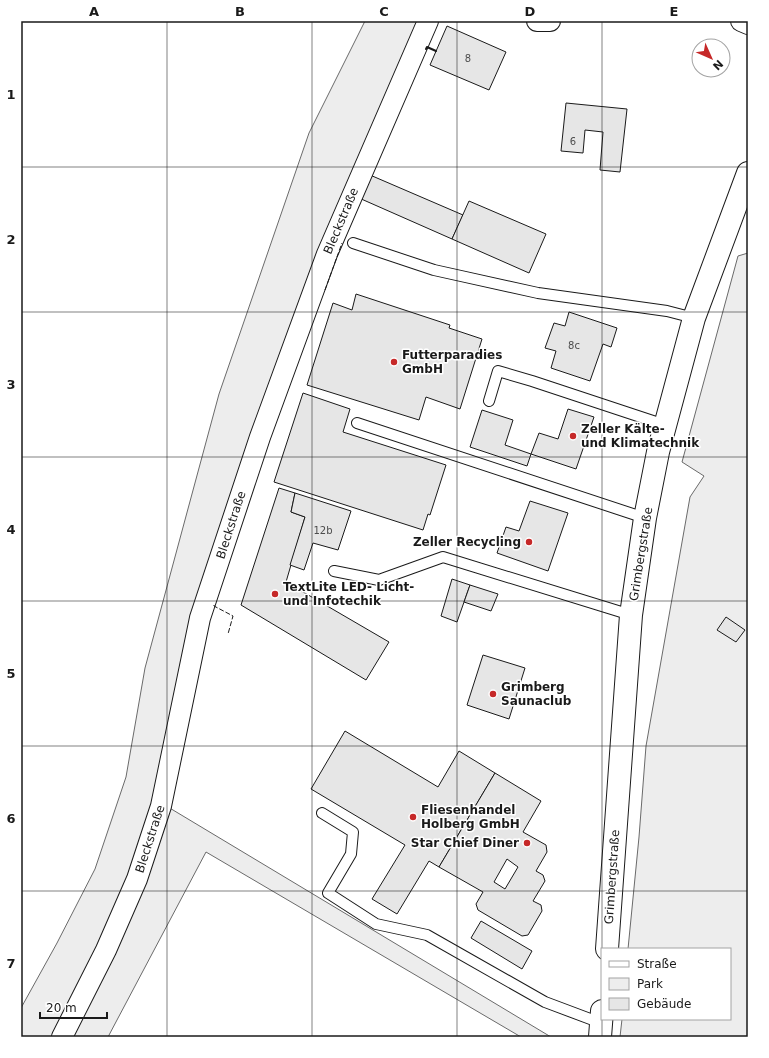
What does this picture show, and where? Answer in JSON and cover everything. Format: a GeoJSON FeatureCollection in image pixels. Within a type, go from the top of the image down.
{"type":"FeatureCollection","features":[{"type":"Feature","properties":{"kind":"street","name":"Bleckstraße"},"geometry":{"type":"LineString","coordinates":[[62,1037],[106,950],[137,880],[161,806],[200,618],[260,437],[327,254],[428,21]]}},
{"type":"Feature","properties":{"kind":"street"},"geometry":{"type":"LineString","coordinates":[[537,21],[550,21]]}},
{"type":"Feature","properties":{"kind":"street"},"geometry":{"type":"LineString","coordinates":[[741,21],[748,24]]}},
{"type":"Feature","properties":{"kind":"street","name":"Grimbergstraße"},"geometry":{"type":"LineString","coordinates":[[607,948],[631,615],[645,518],[658,452],[694,318],[741,211],[748,173]]}},
{"type":"Feature","properties":{"kind":"lane"},"geometry":{"type":"LineString","coordinates":[[353,243],[434,270],[538,293],[668,311],[694,318]]}},
{"type":"Feature","properties":{"kind":"lane"},"geometry":{"type":"LineString","coordinates":[[489,401],[498,371],[665,425]]}},
{"type":"Feature","properties":{"kind":"lane"},"geometry":{"type":"LineString","coordinates":[[357,423],[645,518]]}},
{"type":"Feature","properties":{"kind":"lane"},"geometry":{"type":"LineString","coordinates":[[334,571],[379,580],[443,557],[631,615]]}},
{"type":"Feature","properties":{"kind":"lane"},"geometry":{"type":"LineString","coordinates":[[322,813],[353,832],[351,854],[328,893],[376,924],[427,936],[545,1002],[601,1024]]}},
{"type":"Feature","properties":{"kind":"green space"},"geometry":{"type":"Polygon","coordinates":[[[365,21],[426,21],[197,614],[168,807],[551,1037],[521,1037],[206,852],[108,1037],[21,1037],[21,1008],[57,943],[95,869],[126,777],[145,668],[219,394],[309,133],[365,21]]]}},
{"type":"Feature","properties":{"kind":"green space"},"geometry":{"type":"Polygon","coordinates":[[[748,253],[748,1037],[620,1037],[622,1020],[731,1020],[731,948],[628,948],[646,746],[690,497],[704,476],[682,462],[738,256],[748,253]]]}},
{"type":"Feature","properties":{"kind":"building"},"geometry":{"type":"Polygon","coordinates":[[[447,26],[506,52],[489,90],[430,65],[447,26]]]}},
{"type":"Feature","properties":{"kind":"building"},"geometry":{"type":"Polygon","coordinates":[[[566,103],[627,109],[620,172],[600,170],[603,132],[585,130],[583,153],[561,151],[566,103]]]}},
{"type":"Feature","properties":{"kind":"building"},"geometry":{"type":"Polygon","coordinates":[[[370,175],[463,215],[452,239],[359,198],[370,175]]]}},
{"type":"Feature","properties":{"kind":"building"},"geometry":{"type":"Polygon","coordinates":[[[469,201],[546,234],[529,273],[452,239],[469,201]]]}},
{"type":"Feature","properties":{"kind":"building","name":"Futterparadies GmbH"},"geometry":{"type":"Polygon","coordinates":[[[356,294],[450,325],[449,328],[482,339],[460,409],[426,397],[419,420],[307,385],[333,303],[352,310],[356,294]]]}},
{"type":"Feature","properties":{"kind":"building"},"geometry":{"type":"Polygon","coordinates":[[[569,312],[617,328],[611,347],[603,344],[590,381],[551,368],[556,351],[545,348],[554,323],[565,326],[569,312]]]}},
{"type":"Feature","properties":{"kind":"building"},"geometry":{"type":"Polygon","coordinates":[[[303,393],[350,409],[343,432],[446,465],[430,515],[428,514],[423,530],[274,482],[303,393]]]}},
{"type":"Feature","properties":{"kind":"building","name":"Zeller Kälte- und Klimatechnik"},"geometry":{"type":"Polygon","coordinates":[[[568,409],[594,417],[576,469],[531,454],[539,433],[558,439],[568,409]]]}},
{"type":"Feature","properties":{"kind":"building"},"geometry":{"type":"Polygon","coordinates":[[[482,410],[513,420],[505,445],[531,454],[527,466],[470,447],[482,410]]]}},
{"type":"Feature","properties":{"kind":"building","name":"TextLite LED- Licht- und Infotechik"},"geometry":{"type":"Polygon","coordinates":[[[279,488],[295,493],[291,512],[305,517],[286,582],[389,642],[366,680],[241,605],[279,488]]]}},
{"type":"Feature","properties":{"kind":"building","name":"TextLite LED- Licht- und Infotechik"},"geometry":{"type":"Polygon","coordinates":[[[295,493],[351,511],[338,550],[313,543],[304,570],[290,565],[305,517],[291,512],[295,493]]]}},
{"type":"Feature","properties":{"kind":"building","name":"Zeller Recycling"},"geometry":{"type":"Polygon","coordinates":[[[530,501],[568,513],[548,571],[497,553],[506,527],[519,531],[530,501]]]}},
{"type":"Feature","properties":{"kind":"building"},"geometry":{"type":"Polygon","coordinates":[[[452,579],[470,585],[457,622],[441,616],[452,579]]]}},
{"type":"Feature","properties":{"kind":"building"},"geometry":{"type":"Polygon","coordinates":[[[470,585],[498,594],[491,611],[464,602],[470,585]]]}},
{"type":"Feature","properties":{"kind":"building"},"geometry":{"type":"Polygon","coordinates":[[[726,617],[745,630],[736,642],[717,630],[726,617]]]}},
{"type":"Feature","properties":{"kind":"building","name":"Grimberg Saunaclub"},"geometry":{"type":"Polygon","coordinates":[[[483,655],[525,668],[509,719],[467,705],[483,655]]]}},
{"type":"Feature","properties":{"kind":"building","name":"Fliesenhandel Holberg GmbH"},"geometry":{"type":"Polygon","coordinates":[[[345,731],[438,787],[459,751],[495,773],[439,867],[429,861],[397,914],[372,899],[405,845],[311,789],[345,731]]]}},
{"type":"Feature","properties":{"kind":"building"},"geometry":{"type":"Polygon","coordinates":[[[495,773],[541,801],[523,832],[546,845],[547,852],[536,871],[543,875],[545,881],[533,901],[541,905],[542,911],[528,935],[522,936],[478,910],[476,904],[483,892],[439,867],[495,773]],[[507,859],[494,882],[505,889],[518,867],[507,859]]]}},
{"type":"Feature","properties":{"kind":"building"},"geometry":{"type":"Polygon","coordinates":[[[481,921],[532,951],[522,969],[471,938],[481,921]]]}},
{"type":"Feature","properties":{"kind":"fence"},"geometry":{"type":"LineString","coordinates":[[325,290],[342,243]]}},
{"type":"Feature","properties":{"kind":"fence"},"geometry":{"type":"LineString","coordinates":[[214,605],[233,616],[228,634]]}},
{"type":"Feature","properties":{"kind":"wall"},"geometry":{"type":"LineString","coordinates":[[426,49],[427,47],[436,51]]}},
{"type":"Feature","properties":{"kind":"place","name":"Futterparadies GmbH"},"geometry":{"type":"Point","coordinates":[394,362]}},
{"type":"Feature","properties":{"kind":"place","name":"Zeller Kälte- und Klimatechnik"},"geometry":{"type":"Point","coordinates":[573,436]}},
{"type":"Feature","properties":{"kind":"place","name":"Zeller Recycling"},"geometry":{"type":"Point","coordinates":[529,542]}},
{"type":"Feature","properties":{"kind":"place","name":"TextLite LED- Licht- und Infotechik"},"geometry":{"type":"Point","coordinates":[275,594]}},
{"type":"Feature","properties":{"kind":"place","name":"Grimberg Saunaclub"},"geometry":{"type":"Point","coordinates":[493,694]}},
{"type":"Feature","properties":{"kind":"place","name":"Fliesenhandel Holberg GmbH"},"geometry":{"type":"Point","coordinates":[413,817]}},
{"type":"Feature","properties":{"kind":"place","name":"Star Chief Diner"},"geometry":{"type":"Point","coordinates":[527,843]}}]}
